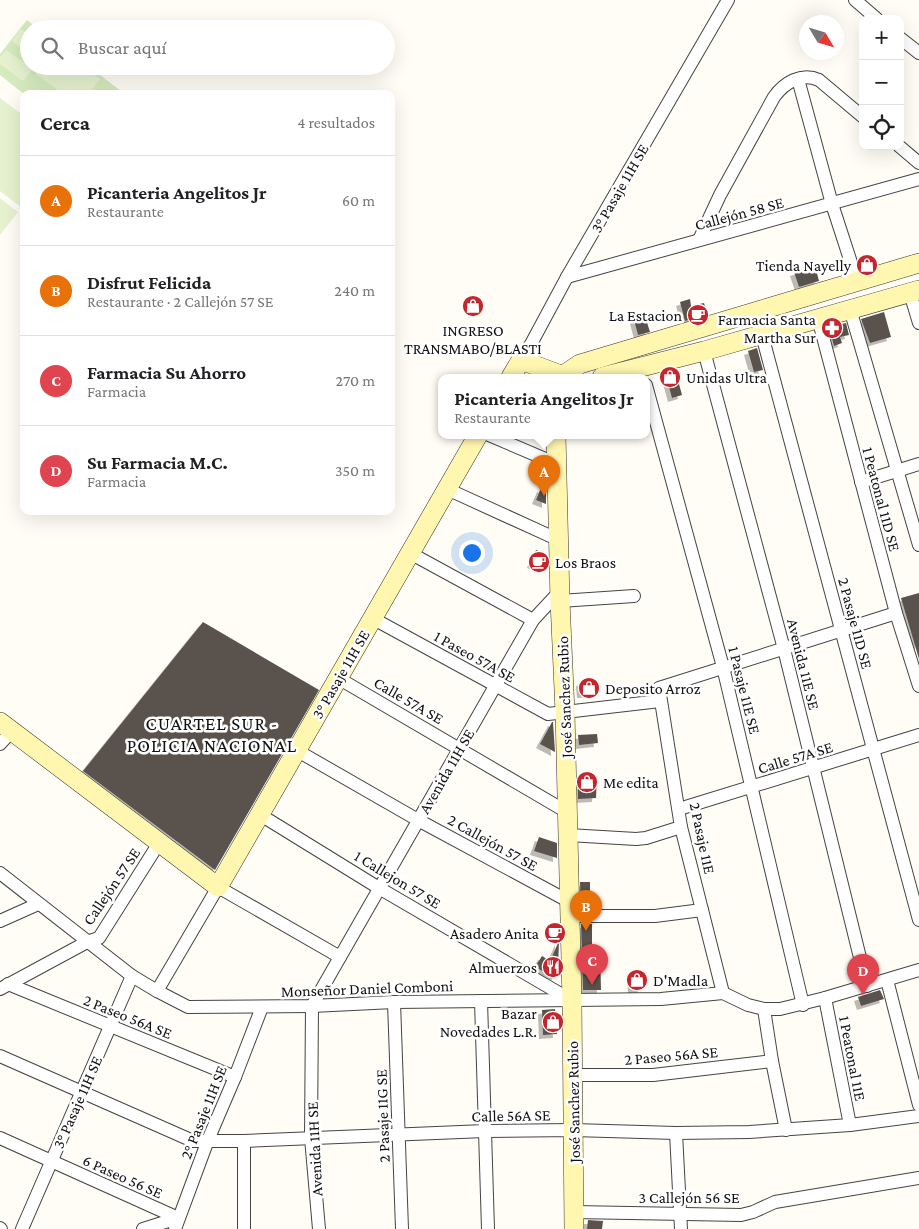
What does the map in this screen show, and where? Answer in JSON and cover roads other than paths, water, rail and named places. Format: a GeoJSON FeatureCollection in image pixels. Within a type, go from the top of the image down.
{"type":"FeatureCollection","features":[{"type":"Feature","properties":{"kind":"main road"},"geometry":{"type":"LineString","coordinates":[[567,374],[580,364],[919,263]]}},
{"type":"Feature","properties":{"kind":"main road"},"geometry":{"type":"LineString","coordinates":[[627,374],[643,372],[704,351],[914,292]]}},
{"type":"Feature","properties":{"kind":"main road"},"geometry":{"type":"LineString","coordinates":[[521,360],[556,374]]}},
{"type":"Feature","properties":{"kind":"main road","name":"3° Pasaje 11H SE"},"geometry":{"type":"LineString","coordinates":[[513,374],[521,360]]}},
{"type":"Feature","properties":{"kind":"main road","name":"3° Pasaje 11H SE"},"geometry":{"type":"LineString","coordinates":[[218,887],[476,439]]}},
{"type":"Feature","properties":{"kind":"main road","name":"José Sanchez Rubio"},"geometry":{"type":"LineString","coordinates":[[556,439],[570,909],[574,1220]]}},
{"type":"Feature","properties":{"kind":"main road"},"geometry":{"type":"LineString","coordinates":[[4,732],[218,887]]}},
{"type":"Feature","properties":{"kind":"street","name":"3° Pasaje 11H SE"},"geometry":{"type":"LineString","coordinates":[[521,360],[532,344],[567,277],[728,0]]}},
{"type":"Feature","properties":{"kind":"street"},"geometry":{"type":"LineString","coordinates":[[855,0],[872,15]]}},
{"type":"Feature","properties":{"kind":"street"},"geometry":{"type":"LineString","coordinates":[[904,41],[919,53]]}},
{"type":"Feature","properties":{"kind":"street"},"geometry":{"type":"LineString","coordinates":[[699,240],[720,195],[774,97],[784,84],[812,78],[819,80],[859,114]]}},
{"type":"Feature","properties":{"kind":"street"},"geometry":{"type":"LineString","coordinates":[[798,80],[832,204],[857,282]]}},
{"type":"Feature","properties":{"kind":"street"},"geometry":{"type":"LineString","coordinates":[[904,150],[919,163]]}},
{"type":"Feature","properties":{"kind":"street","name":"Callejón 58 SE"},"geometry":{"type":"LineString","coordinates":[[567,277],[919,179]]}},
{"type":"Feature","properties":{"kind":"street"},"geometry":{"type":"LineString","coordinates":[[914,292],[919,323]]}},
{"type":"Feature","properties":{"kind":"street"},"geometry":{"type":"LineString","coordinates":[[850,309],[919,545]]}},
{"type":"Feature","properties":{"kind":"street","name":"1 Peatonal 11D SE"},"geometry":{"type":"LineString","coordinates":[[818,318],[896,613],[919,686]]}},
{"type":"Feature","properties":{"kind":"street","name":"2 Pasaje 11D SE"},"geometry":{"type":"LineString","coordinates":[[762,335],[919,920]]}},
{"type":"Feature","properties":{"kind":"street","name":"Avenida 11E SE"},"geometry":{"type":"LineString","coordinates":[[704,351],[784,649],[867,986]]}},
{"type":"Feature","properties":{"kind":"street","name":"1 Pasaje 11E SE"},"geometry":{"type":"LineString","coordinates":[[650,400],[723,667],[803,1004]]}},
{"type":"Feature","properties":{"kind":"street"},"geometry":{"type":"LineString","coordinates":[[498,439],[557,464]]}},
{"type":"Feature","properties":{"kind":"street"},"geometry":{"type":"LineString","coordinates":[[861,482],[919,464]]}},
{"type":"Feature","properties":{"kind":"street"},"geometry":{"type":"LineString","coordinates":[[447,489],[559,540]]}},
{"type":"Feature","properties":{"kind":"street"},"geometry":{"type":"LineString","coordinates":[[410,553],[534,620]]}},
{"type":"Feature","properties":{"kind":"street"},"geometry":{"type":"LineString","coordinates":[[560,596],[634,596]]}},
{"type":"Feature","properties":{"kind":"street","name":"Avenida 11H SE"},"geometry":{"type":"LineString","coordinates":[[319,1229],[312,1138],[312,1006],[534,620],[560,596]]}},
{"type":"Feature","properties":{"kind":"street"},"geometry":{"type":"LineString","coordinates":[[723,667],[896,613]]}},
{"type":"Feature","properties":{"kind":"street","name":"1 Paseo 57A SE"},"geometry":{"type":"LineString","coordinates":[[372,618],[548,714],[660,701]]}},
{"type":"Feature","properties":{"kind":"street","name":"2 Pasaje 11E"},"geometry":{"type":"LineString","coordinates":[[723,667],[658,688],[682,826],[723,993]]}},
{"type":"Feature","properties":{"kind":"street","name":"Calle 57A SE"},"geometry":{"type":"LineString","coordinates":[[338,678],[567,812]]}},
{"type":"Feature","properties":{"kind":"street","name":"Calle 57A SE"},"geometry":{"type":"LineString","coordinates":[[679,809],[919,735]]}},
{"type":"Feature","properties":{"kind":"street","name":"2 Callejón 57 SE"},"geometry":{"type":"LineString","coordinates":[[296,750],[570,909],[655,916],[702,910]]}},
{"type":"Feature","properties":{"kind":"street","name":"1 Callejon 57 SE"},"geometry":{"type":"LineString","coordinates":[[260,814],[379,888],[572,1001]]}},
{"type":"Feature","properties":{"kind":"street"},"geometry":{"type":"LineString","coordinates":[[568,835],[636,839],[646,838],[682,826]]}},
{"type":"Feature","properties":{"kind":"street","name":"Callejón 57 SE"},"geometry":{"type":"LineString","coordinates":[[4,986],[87,942],[99,938],[159,843]]}},
{"type":"Feature","properties":{"kind":"street","name":"Monseñor Daniel Comboni"},"geometry":{"type":"LineString","coordinates":[[0,873],[132,976],[188,1007],[312,1006],[394,1002],[661,999],[723,993]]}},
{"type":"Feature","properties":{"kind":"street","name":"3° Pasaje 11H SE"},"geometry":{"type":"LineString","coordinates":[[156,991],[218,887]]}},
{"type":"Feature","properties":{"kind":"street"},"geometry":{"type":"LineString","coordinates":[[218,887],[340,957]]}},
{"type":"Feature","properties":{"kind":"street"},"geometry":{"type":"LineString","coordinates":[[0,921],[38,904]]}},
{"type":"Feature","properties":{"kind":"street"},"geometry":{"type":"LineString","coordinates":[[723,993],[748,1005],[764,1009],[780,1009],[825,998],[919,970]]}},
{"type":"Feature","properties":{"kind":"street","name":"3° Pasaje 11H SE"},"geometry":{"type":"LineString","coordinates":[[22,1229],[132,976]]}},
{"type":"Feature","properties":{"kind":"street"},"geometry":{"type":"LineString","coordinates":[[887,980],[913,1059],[919,1105]]}},
{"type":"Feature","properties":{"kind":"street","name":"2 Paseo 56A SE"},"geometry":{"type":"LineString","coordinates":[[4,986],[110,1026],[235,1077]]}},
{"type":"Feature","properties":{"kind":"street","name":"1 Peatonal 11E"},"geometry":{"type":"LineString","coordinates":[[825,998],[850,1125]]}},
{"type":"Feature","properties":{"kind":"street"},"geometry":{"type":"LineString","coordinates":[[480,1001],[488,1229]]}},
{"type":"Feature","properties":{"kind":"street","name":"2 Pasaje 11G SE"},"geometry":{"type":"LineString","coordinates":[[394,1002],[402,1229]]}},
{"type":"Feature","properties":{"kind":"street","name":"2° Pasaje 11H SE"},"geometry":{"type":"LineString","coordinates":[[176,1224],[262,1007]]}},
{"type":"Feature","properties":{"kind":"street"},"geometry":{"type":"LineString","coordinates":[[764,1009],[786,1130]]}},
{"type":"Feature","properties":{"kind":"street"},"geometry":{"type":"LineString","coordinates":[[0,1056],[82,1092]]}},
{"type":"Feature","properties":{"kind":"street","name":"2 Paseo 56A SE"},"geometry":{"type":"LineString","coordinates":[[573,1075],[653,1075],[772,1061]]}},
{"type":"Feature","properties":{"kind":"street","name":"Calle 56A SE"},"geometry":{"type":"LineString","coordinates":[[82,1092],[193,1141],[399,1136],[484,1131],[573,1130],[676,1133],[786,1130],[850,1125],[919,1116]]}},
{"type":"Feature","properties":{"kind":"street"},"geometry":{"type":"LineString","coordinates":[[676,1133],[682,1229]]}},
{"type":"Feature","properties":{"kind":"street","name":"6 Paseo 56 SE"},"geometry":{"type":"LineString","coordinates":[[0,1138],[51,1161],[176,1224]]}},
{"type":"Feature","properties":{"kind":"street"},"geometry":{"type":"LineString","coordinates":[[244,1141],[244,1229]]}},
{"type":"Feature","properties":{"kind":"street","name":"3 Callejón 56 SE"},"geometry":{"type":"LineString","coordinates":[[574,1220],[680,1214],[741,1215],[775,1202],[919,1178]]}},
{"type":"Feature","properties":{"kind":"street"},"geometry":{"type":"LineString","coordinates":[[143,1229],[176,1224]]}},
{"type":"Feature","properties":{"kind":"place","name":"Tienda Nayelly"},"geometry":{"type":"Point","coordinates":[867,265]}},
{"type":"Feature","properties":{"kind":"place","name":"INGRESO TRANSMABO/BLASTI"},"geometry":{"type":"Point","coordinates":[473,306]}},
{"type":"Feature","properties":{"kind":"place","name":"La Estacion"},"geometry":{"type":"Point","coordinates":[698,315]}},
{"type":"Feature","properties":{"kind":"place","name":"Farmacia Santa Martha Sur"},"geometry":{"type":"Point","coordinates":[832,328]}},
{"type":"Feature","properties":{"kind":"place","name":"Unidas Ultra"},"geometry":{"type":"Point","coordinates":[670,377]}},
{"type":"Feature","properties":{"kind":"place","name":"Picanteria Angelitos Jr"},"geometry":{"type":"Point","coordinates":[544,496]}},
{"type":"Feature","properties":{"kind":"place","name":"Los Braos"},"geometry":{"type":"Point","coordinates":[539,562]}},
{"type":"Feature","properties":{"kind":"place","name":"Deposito Arroz"},"geometry":{"type":"Point","coordinates":[589,688]}},
{"type":"Feature","properties":{"kind":"place","name":"Me edita"},"geometry":{"type":"Point","coordinates":[587,782]}},
{"type":"Feature","properties":{"kind":"place","name":"Disfrut Felicida"},"geometry":{"type":"Point","coordinates":[586,931]}},
{"type":"Feature","properties":{"kind":"place","name":"Asadero Anita"},"geometry":{"type":"Point","coordinates":[555,933]}},
{"type":"Feature","properties":{"kind":"place","name":"Almuerzos"},"geometry":{"type":"Point","coordinates":[553,967]}},
{"type":"Feature","properties":{"kind":"place","name":"D'Madla"},"geometry":{"type":"Point","coordinates":[637,980]}},
{"type":"Feature","properties":{"kind":"place","name":"Farmacia Su Ahorro"},"geometry":{"type":"Point","coordinates":[592,985]}},
{"type":"Feature","properties":{"kind":"place","name":"Su Farmacia M.C."},"geometry":{"type":"Point","coordinates":[863,995]}},
{"type":"Feature","properties":{"kind":"place","name":"Bazar Novedades L.R."},"geometry":{"type":"Point","coordinates":[553,1022]}},
{"type":"Feature","properties":{"kind":"district","name":"CUARTEL SUR - POLICIA NACIONAL"},"geometry":{"type":"Point","coordinates":[212,734]}}]}
